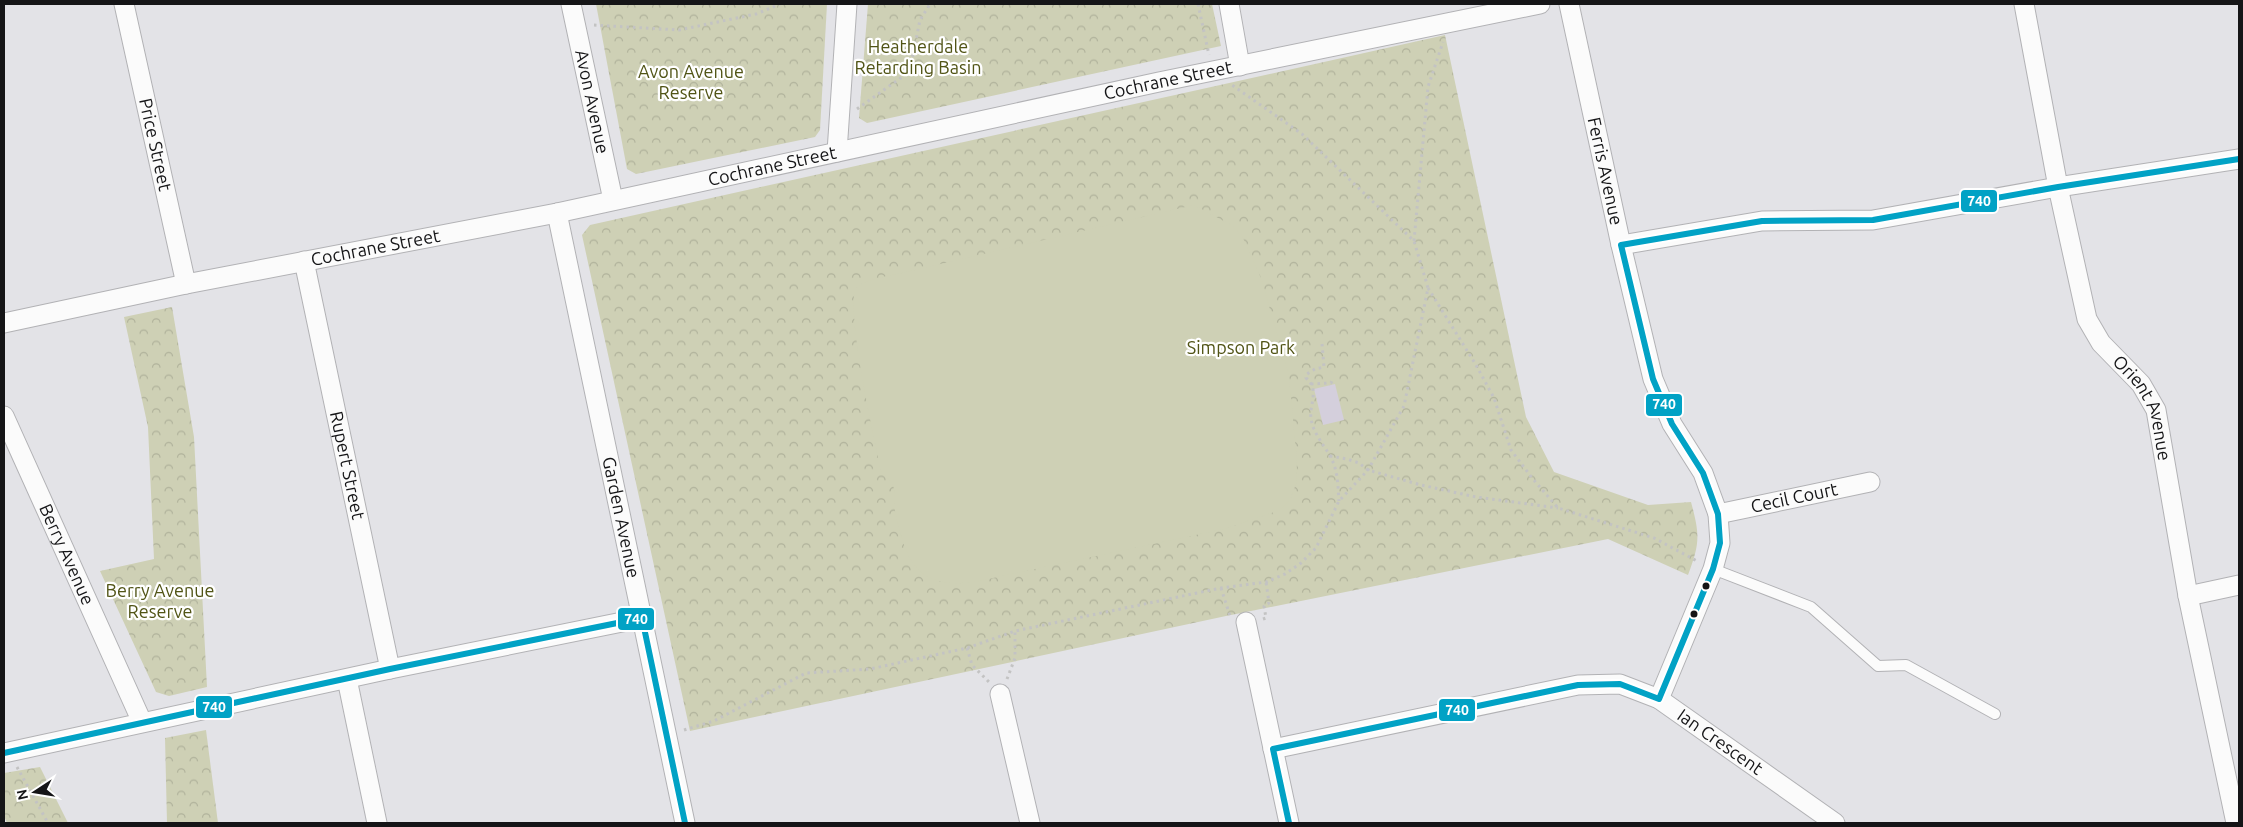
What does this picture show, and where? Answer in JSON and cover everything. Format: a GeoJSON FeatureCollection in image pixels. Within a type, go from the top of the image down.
{"type":"FeatureCollection","features":[{"type":"Feature","properties":{"kind":"street","name":"Price Street"},"geometry":{"type":"LineString","coordinates":[[124,4],[186,284]]}},
{"type":"Feature","properties":{"kind":"street","name":"Avon Avenue"},"geometry":{"type":"LineString","coordinates":[[571,4],[614,200]]}},
{"type":"Feature","properties":{"kind":"street"},"geometry":{"type":"LineString","coordinates":[[837,152],[847,4]]}},
{"type":"Feature","properties":{"kind":"street"},"geometry":{"type":"LineString","coordinates":[[1229,4],[1240,66]]}},
{"type":"Feature","properties":{"kind":"street","name":"Cochrane Street"},"geometry":{"type":"LineString","coordinates":[[4,323],[186,284],[557,213],[1212,71],[1443,24],[1481,10],[1540,4]]}},
{"type":"Feature","properties":{"kind":"street","name":"Ferris Avenue"},"geometry":{"type":"LineString","coordinates":[[1570,4],[1621,245],[1653,379],[1672,424],[1703,473],[1718,514],[1720,543],[1714,569],[1659,699]]}},
{"type":"Feature","properties":{"kind":"street","name":"Orient Avenue"},"geometry":{"type":"LineString","coordinates":[[2024,4],[2058,187],[2087,319],[2101,343],[2141,384],[2156,410],[2188,596],[2236,823]]}},
{"type":"Feature","properties":{"kind":"street"},"geometry":{"type":"LineString","coordinates":[[1621,245],[1762,221],[1873,220],[2058,187],[2239,158]]}},
{"type":"Feature","properties":{"kind":"street","name":"Garden Avenue"},"geometry":{"type":"LineString","coordinates":[[557,213],[685,823]]}},
{"type":"Feature","properties":{"kind":"street","name":"Rupert Street"},"geometry":{"type":"LineString","coordinates":[[304,261],[390,669]]}},
{"type":"Feature","properties":{"kind":"street","name":"Berry Avenue"},"geometry":{"type":"LineString","coordinates":[[4,416],[142,722]]}},
{"type":"Feature","properties":{"kind":"street","name":"Cecil Court"},"geometry":{"type":"LineString","coordinates":[[1718,514],[1870,482]]}},
{"type":"Feature","properties":{"kind":"street"},"geometry":{"type":"LineString","coordinates":[[2188,596],[2239,585]]}},
{"type":"Feature","properties":{"kind":"street"},"geometry":{"type":"LineString","coordinates":[[6,752],[390,669],[642,618]]}},
{"type":"Feature","properties":{"kind":"street"},"geometry":{"type":"LineString","coordinates":[[1246,622],[1289,823]]}},
{"type":"Feature","properties":{"kind":"street"},"geometry":{"type":"LineString","coordinates":[[347,679],[377,823]]}},
{"type":"Feature","properties":{"kind":"street","name":"Ian Crescent"},"geometry":{"type":"LineString","coordinates":[[1273,749],[1578,685],[1620,684],[1659,699],[1834,823]]}},
{"type":"Feature","properties":{"kind":"street"},"geometry":{"type":"LineString","coordinates":[[1000,694],[1030,823]]}},
{"type":"Feature","properties":{"kind":"lane"},"geometry":{"type":"LineString","coordinates":[[1714,569],[1811,606],[1878,666],[1906,665],[1996,714]]}},
{"type":"Feature","properties":{"kind":"path"},"geometry":{"type":"LineString","coordinates":[[575,25],[680,30],[756,14],[780,4]]}},
{"type":"Feature","properties":{"kind":"path"},"geometry":{"type":"LineString","coordinates":[[840,122],[902,77],[910,66],[920,20],[930,4]]}},
{"type":"Feature","properties":{"kind":"path"},"geometry":{"type":"LineString","coordinates":[[1198,4],[1212,71],[1302,134],[1414,241]]}},
{"type":"Feature","properties":{"kind":"path"},"geometry":{"type":"LineString","coordinates":[[1443,24],[1445,35],[1428,87],[1414,241],[1428,288],[1490,390],[1511,450],[1558,508]]}},
{"type":"Feature","properties":{"kind":"path"},"geometry":{"type":"LineString","coordinates":[[666,735],[714,721],[806,673],[870,669],[967,648],[1015,631],[1221,588],[1266,582],[1285,574],[1301,563],[1316,548],[1339,501],[1368,470],[1404,406],[1428,288]]}},
{"type":"Feature","properties":{"kind":"path"},"geometry":{"type":"LineString","coordinates":[[1322,344],[1324,367],[1314,369],[1307,374],[1306,378],[1311,384],[1314,405],[1310,416],[1313,427],[1330,456],[1337,481],[1339,501]]}},
{"type":"Feature","properties":{"kind":"path"},"geometry":{"type":"LineString","coordinates":[[1311,384],[1331,383],[1333,379]]}},
{"type":"Feature","properties":{"kind":"path"},"geometry":{"type":"LineString","coordinates":[[1330,456],[1359,463],[1368,470],[1476,497],[1558,508],[1654,538],[1714,569]]}},
{"type":"Feature","properties":{"kind":"path"},"geometry":{"type":"LineString","coordinates":[[967,648],[972,665],[1000,694],[1015,658],[1015,631]]}},
{"type":"Feature","properties":{"kind":"path"},"geometry":{"type":"LineString","coordinates":[[6,752],[48,823]]}},
{"type":"Feature","properties":{"kind":"green space","name":"Avon Avenue Reserve"},"geometry":{"type":"Polygon","coordinates":[[[596,4],[827,4],[820,130],[815,137],[636,174],[627,169],[596,4]]]}},
{"type":"Feature","properties":{"kind":"green space","name":"Heatherdale Retarding Basin"},"geometry":{"type":"Polygon","coordinates":[[[868,4],[1212,4],[1221,46],[867,123],[859,118],[868,4]]]}},
{"type":"Feature","properties":{"kind":"green space","name":"Simpson Park"},"geometry":{"type":"Polygon","coordinates":[[[1445,35],[1526,417],[1554,472],[1648,505],[1691,502],[1696,523],[1697,547],[1688,575],[1608,539],[1226,616],[690,731],[582,235],[590,225],[1445,35]]]}},
{"type":"Feature","properties":{"kind":"green space"},"geometry":{"type":"Polygon","coordinates":[[[1194,205],[1233,226],[1243,238],[1261,278],[1289,376],[1297,462],[1296,484],[1290,500],[1280,510],[1224,529],[974,582],[955,583],[928,577],[911,560],[905,548],[895,512],[893,485],[881,471],[857,347],[854,321],[856,289],[865,283],[879,278],[1194,205]]]}},
{"type":"Feature","properties":{"kind":"green space","name":"Berry Avenue Reserve"},"geometry":{"type":"Polygon","coordinates":[[[172,307],[194,437],[207,687],[169,696],[156,692],[100,571],[154,559],[148,427],[124,317],[172,307]]]}},
{"type":"Feature","properties":{"kind":"green space"},"geometry":{"type":"Polygon","coordinates":[[[206,730],[218,823],[167,823],[165,738],[206,730]]]}},
{"type":"Feature","properties":{"kind":"green space"},"geometry":{"type":"Polygon","coordinates":[[[40,767],[68,823],[7,823],[4,816],[4,773],[40,767]]]}},
{"type":"Feature","properties":{"kind":"building"},"geometry":{"type":"Polygon","coordinates":[[[1335,384],[1344,420],[1323,425],[1314,389],[1335,384]]]}},
{"type":"Feature","properties":{"kind":"transit line","name":"740"},"geometry":{"type":"LineString","coordinates":[[1289,823],[1273,749],[1578,685],[1620,684],[1659,699],[1713,569],[1720,543],[1718,514],[1703,473],[1672,424],[1653,379],[1621,245],[1762,221],[1873,220],[2058,187],[2239,159]]}},
{"type":"Feature","properties":{"kind":"transit line","name":"740"},"geometry":{"type":"LineString","coordinates":[[4,753],[390,669],[642,618],[685,823]]}}]}
